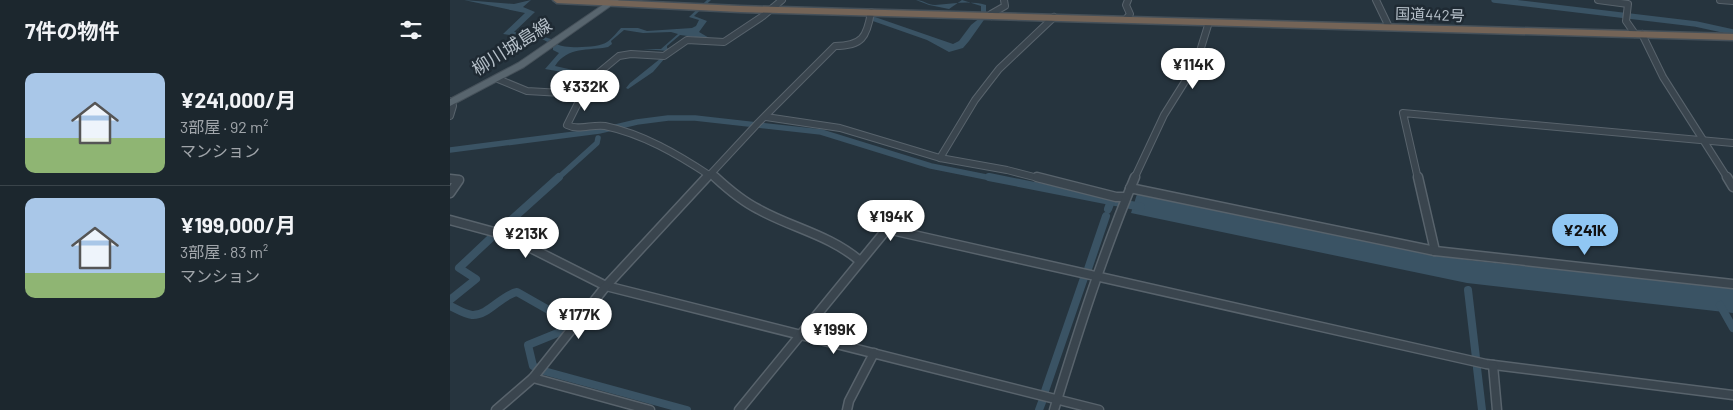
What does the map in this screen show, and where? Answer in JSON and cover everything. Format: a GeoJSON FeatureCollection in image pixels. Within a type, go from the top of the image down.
{"type":"FeatureCollection","features":[{"type":"Feature","properties":{"kind":"highway","name":"国道442号"},"geometry":{"type":"LineString","coordinates":[[557,0],[613,1],[769,10],[1733,37]]}},
{"type":"Feature","properties":{"kind":"main road","name":"柳川城島線"},"geometry":{"type":"LineString","coordinates":[[451,102],[531,59],[613,1]]}},
{"type":"Feature","properties":{"kind":"street"},"geometry":{"type":"LineString","coordinates":[[498,78],[527,91],[579,94],[596,75],[619,56],[631,54],[664,56],[687,40],[724,42],[764,16],[782,0]]}},
{"type":"Feature","properties":{"kind":"street"},"geometry":{"type":"LineString","coordinates":[[989,16],[1005,6],[1004,0]]}},
{"type":"Feature","properties":{"kind":"street"},"geometry":{"type":"LineString","coordinates":[[1126,19],[1130,14],[1126,6],[1128,0]]}},
{"type":"Feature","properties":{"kind":"street"},"geometry":{"type":"LineString","coordinates":[[1376,0],[1389,27]]}},
{"type":"Feature","properties":{"kind":"street"},"geometry":{"type":"LineString","coordinates":[[1598,0],[1627,2],[1626,21],[1638,34],[1733,187]]}},
{"type":"Feature","properties":{"kind":"street"},"geometry":{"type":"LineString","coordinates":[[1720,0],[1733,2]]}},
{"type":"Feature","properties":{"kind":"street"},"geometry":{"type":"LineString","coordinates":[[496,410],[533,378],[606,286],[758,123],[835,46],[854,45],[865,37],[871,12]]}},
{"type":"Feature","properties":{"kind":"street"},"geometry":{"type":"LineString","coordinates":[[940,158],[975,100],[999,69],[1054,17]]}},
{"type":"Feature","properties":{"kind":"street"},"geometry":{"type":"LineString","coordinates":[[1054,410],[1078,333],[1130,188],[1147,148],[1172,101],[1196,64],[1210,22]]}},
{"type":"Feature","properties":{"kind":"street"},"geometry":{"type":"LineString","coordinates":[[579,94],[582,96],[567,125],[572,128],[607,126],[659,144],[710,174],[758,210],[830,238],[848,248],[860,261]]}},
{"type":"Feature","properties":{"kind":"street"},"geometry":{"type":"LineString","coordinates":[[450,116],[453,106],[451,102]]}},
{"type":"Feature","properties":{"kind":"street"},"geometry":{"type":"LineString","coordinates":[[1435,251],[1403,113],[1545,128],[1733,143]]}},
{"type":"Feature","properties":{"kind":"street"},"geometry":{"type":"LineString","coordinates":[[766,117],[840,128],[940,158],[1007,170],[1067,186],[1126,198]]}},
{"type":"Feature","properties":{"kind":"street"},"geometry":{"type":"LineString","coordinates":[[450,179],[460,180],[450,193]]}},
{"type":"Feature","properties":{"kind":"street"},"geometry":{"type":"LineString","coordinates":[[1130,188],[1435,251],[1733,284]]}},
{"type":"Feature","properties":{"kind":"street"},"geometry":{"type":"LineString","coordinates":[[741,408],[799,334],[887,229],[900,209]]}},
{"type":"Feature","properties":{"kind":"street"},"geometry":{"type":"LineString","coordinates":[[450,220],[504,235],[606,286],[1099,410]]}},
{"type":"Feature","properties":{"kind":"street"},"geometry":{"type":"LineString","coordinates":[[887,229],[1493,365],[1733,395]]}},
{"type":"Feature","properties":{"kind":"street"},"geometry":{"type":"LineString","coordinates":[[847,409],[849,400],[874,353]]}},
{"type":"Feature","properties":{"kind":"street"},"geometry":{"type":"LineString","coordinates":[[1493,365],[1497,410]]}},
{"type":"Feature","properties":{"kind":"street"},"geometry":{"type":"LineString","coordinates":[[533,378],[650,410]]}},
{"type":"Feature","properties":{"kind":"water"},"geometry":{"type":"Polygon","coordinates":[[[464,0],[514,4],[531,0],[523,7],[535,12],[514,32],[558,41],[557,44],[561,46],[590,47],[607,42],[621,28],[638,28],[647,31],[692,28],[696,26],[699,20],[689,17],[707,0],[711,0],[694,16],[707,21],[699,32],[711,39],[680,35],[667,46],[671,51],[653,72],[628,89],[626,88],[630,83],[668,51],[643,49],[661,49],[678,34],[671,32],[643,33],[624,30],[611,41],[612,44],[608,47],[579,50],[566,55],[560,60],[555,66],[573,70],[573,79],[579,80],[591,76],[585,82],[570,82],[568,73],[545,69],[559,53],[553,50],[553,45],[544,40],[503,34],[525,13],[464,0]]]}},
{"type":"Feature","properties":{"kind":"water"},"geometry":{"type":"Polygon","coordinates":[[[916,0],[935,5],[958,3],[949,9],[929,5],[916,0]]]}},
{"type":"Feature","properties":{"kind":"water"},"geometry":{"type":"Polygon","coordinates":[[[962,0],[970,3],[967,3],[958,3],[962,0]]]}},
{"type":"Feature","properties":{"kind":"water"},"geometry":{"type":"Polygon","coordinates":[[[970,3],[986,5],[986,17],[963,48],[949,52],[927,40],[870,20],[872,16],[953,44],[959,41],[971,25],[981,17],[981,6],[970,3]]]}},
{"type":"Feature","properties":{"kind":"water"},"geometry":{"type":"Polygon","coordinates":[[[1137,194],[1468,260],[1733,288],[1733,313],[1467,283],[1131,213],[1137,194]]]}},
{"type":"Feature","properties":{"kind":"waterway"},"geometry":{"type":"LineString","coordinates":[[1494,0],[1696,24],[1733,32]]}},
{"type":"Feature","properties":{"kind":"waterway"},"geometry":{"type":"LineString","coordinates":[[450,150],[599,131],[637,122],[668,118],[695,118],[821,132],[931,166],[996,179]]}},
{"type":"Feature","properties":{"kind":"waterway"},"geometry":{"type":"LineString","coordinates":[[557,179],[597,143],[598,138]]}},
{"type":"Feature","properties":{"kind":"waterway"},"geometry":{"type":"LineString","coordinates":[[500,230],[559,177]]}},
{"type":"Feature","properties":{"kind":"waterway"},"geometry":{"type":"LineString","coordinates":[[989,177],[1111,201]]}},
{"type":"Feature","properties":{"kind":"waterway"},"geometry":{"type":"LineString","coordinates":[[1108,209],[1111,201]]}},
{"type":"Feature","properties":{"kind":"waterway"},"geometry":{"type":"LineString","coordinates":[[1111,201],[1141,207]]}},
{"type":"Feature","properties":{"kind":"waterway"},"geometry":{"type":"LineString","coordinates":[[1088,269],[1106,216]]}},
{"type":"Feature","properties":{"kind":"waterway"},"geometry":{"type":"LineString","coordinates":[[450,300],[476,279],[459,268],[493,236]]}},
{"type":"Feature","properties":{"kind":"waterway"},"geometry":{"type":"LineString","coordinates":[[1045,391],[1084,278]]}},
{"type":"Feature","properties":{"kind":"waterway"},"geometry":{"type":"LineString","coordinates":[[1468,290],[1476,358]]}},
{"type":"Feature","properties":{"kind":"waterway"},"geometry":{"type":"LineString","coordinates":[[450,306],[466,314],[478,314],[489,309],[505,297],[517,292],[568,321],[560,332],[528,345],[533,366],[537,368]]}},
{"type":"Feature","properties":{"kind":"waterway"},"geometry":{"type":"LineString","coordinates":[[1720,305],[1733,328]]}},
{"type":"Feature","properties":{"kind":"waterway"},"geometry":{"type":"LineString","coordinates":[[1477,368],[1482,410]]}},
{"type":"Feature","properties":{"kind":"waterway"},"geometry":{"type":"LineString","coordinates":[[544,371],[687,410]]}},
{"type":"Feature","properties":{"kind":"waterway"},"geometry":{"type":"LineString","coordinates":[[1039,410],[1042,402]]}}]}
